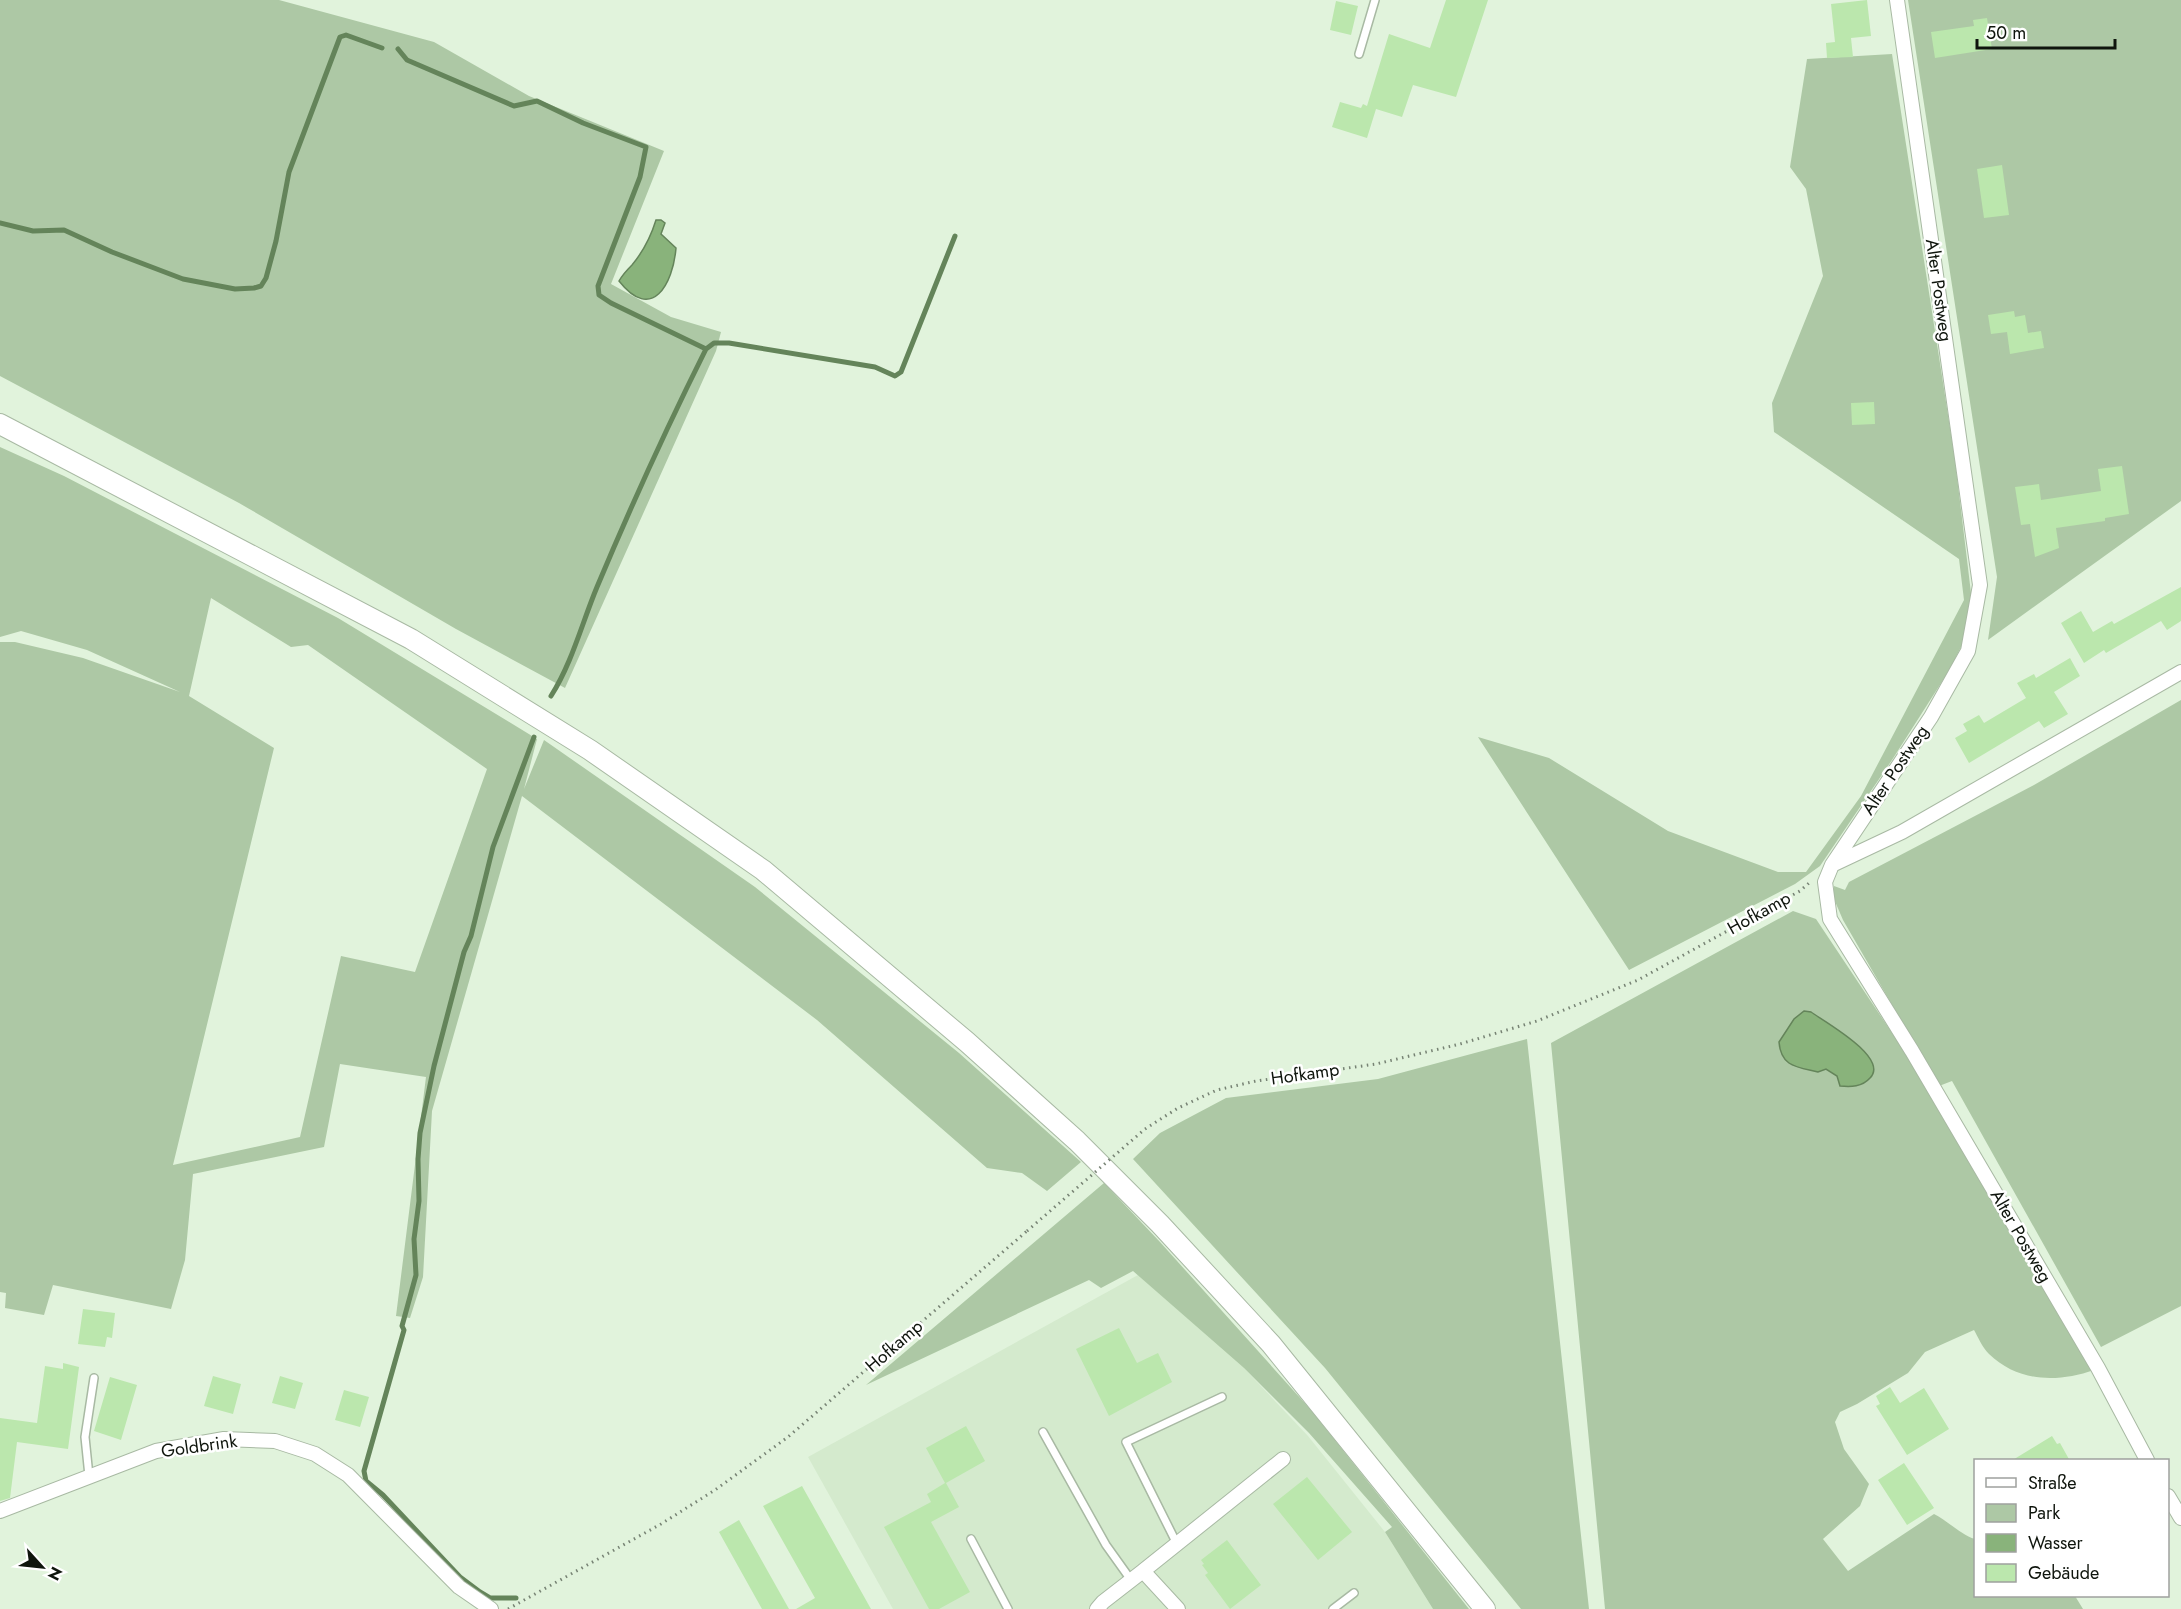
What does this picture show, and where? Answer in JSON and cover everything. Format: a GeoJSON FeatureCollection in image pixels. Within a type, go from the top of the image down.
{"type":"FeatureCollection","features":[{"type":"Feature","properties":{"kind":"main road"},"geometry":{"type":"LineString","coordinates":[[0,424],[411,639],[590,750],[763,870],[975,1050],[1077,1141],[1160,1224],[1271,1344],[1485,1609]]}},
{"type":"Feature","properties":{"kind":"street","name":"Alter Postweg"},"geometry":{"type":"LineString","coordinates":[[1897,0],[1980,585],[1968,651],[1931,717],[1832,865],[1825,882],[1830,919],[1912,1051],[2098,1368],[2146,1459]]}},
{"type":"Feature","properties":{"kind":"street"},"geometry":{"type":"LineString","coordinates":[[1832,865],[1902,832],[2181,672]]}},
{"type":"Feature","properties":{"kind":"street","name":"Goldbrink"},"geometry":{"type":"LineString","coordinates":[[0,1511],[156,1451],[224,1439],[275,1441],[315,1454],[348,1474],[459,1587],[491,1609]]}},
{"type":"Feature","properties":{"kind":"street"},"geometry":{"type":"LineString","coordinates":[[1097,1609],[1283,1459]]}},
{"type":"Feature","properties":{"kind":"street"},"geometry":{"type":"LineString","coordinates":[[2169,1498],[2181,1518]]}},
{"type":"Feature","properties":{"kind":"street"},"geometry":{"type":"LineString","coordinates":[[1143,1571],[1178,1609]]}},
{"type":"Feature","properties":{"kind":"lane"},"geometry":{"type":"LineString","coordinates":[[1359,54],[1375,0]]}},
{"type":"Feature","properties":{"kind":"lane"},"geometry":{"type":"LineString","coordinates":[[89,1476],[85,1437],[94,1378]]}},
{"type":"Feature","properties":{"kind":"lane"},"geometry":{"type":"LineString","coordinates":[[1177,1544],[1126,1442],[1222,1396]]}},
{"type":"Feature","properties":{"kind":"lane"},"geometry":{"type":"LineString","coordinates":[[1043,1432],[1106,1545],[1131,1580]]}},
{"type":"Feature","properties":{"kind":"lane"},"geometry":{"type":"LineString","coordinates":[[971,1539],[1008,1609]]}},
{"type":"Feature","properties":{"kind":"lane"},"geometry":{"type":"LineString","coordinates":[[1333,1609],[1354,1593]]}},
{"type":"Feature","properties":{"kind":"path","name":"Hofkamp"},"geometry":{"type":"LineString","coordinates":[[508,1609],[661,1524],[715,1490],[788,1437],[1144,1129],[1178,1108],[1217,1090],[1256,1081],[1376,1064],[1460,1044],[1537,1021],[1638,981],[1800,891],[1832,865]]}},
{"type":"Feature","properties":{"kind":"shaded area"},"geometry":{"type":"Polygon","coordinates":[[[1138,1275],[1244,1368],[1308,1436],[1385,1532],[1433,1609],[893,1609],[808,1457],[1138,1275]]]}},
{"type":"Feature","properties":{"kind":"green space"},"geometry":{"type":"Polygon","coordinates":[[[0,0],[279,0],[434,42],[529,96],[664,151],[611,284],[671,317],[721,332],[716,351],[565,688],[456,629],[239,503],[0,376],[0,0]]]}},
{"type":"Feature","properties":{"kind":"green space"},"geometry":{"type":"Polygon","coordinates":[[[1908,0],[2181,0],[2181,501],[1988,640],[1997,577],[1908,0]]]}},
{"type":"Feature","properties":{"kind":"green space"},"geometry":{"type":"Polygon","coordinates":[[[1892,54],[1955,460],[1971,593],[1970,617],[1962,645],[1950,669],[1892,760],[1820,866],[1795,884],[1629,970],[1478,737],[1549,758],[1668,831],[1778,872],[1806,872],[1861,796],[1964,600],[1959,559],[1774,432],[1772,403],[1823,276],[1806,189],[1790,167],[1807,59],[1892,54]]]}},
{"type":"Feature","properties":{"kind":"green space"},"geometry":{"type":"Polygon","coordinates":[[[0,447],[64,476],[338,618],[537,739],[524,789],[544,740],[755,887],[959,1053],[1081,1162],[1047,1191],[1022,1173],[987,1168],[817,1020],[522,796],[432,1111],[423,1277],[410,1318],[396,1316],[426,1077],[340,1064],[324,1147],[193,1174],[185,1260],[171,1309],[53,1285],[44,1315],[5,1308],[6,1293],[0,1292],[0,642],[15,642],[83,658],[180,692],[87,650],[21,631],[0,637],[0,447]],[[211,598],[189,696],[274,748],[173,1165],[300,1137],[341,956],[415,972],[487,769],[308,645],[291,647],[211,598]]]}},
{"type":"Feature","properties":{"kind":"green space"},"geometry":{"type":"Polygon","coordinates":[[[2181,700],[2181,1306],[2101,1347],[1952,1081],[1939,1086],[1843,920],[1834,899],[1834,886],[1845,890],[1849,882],[2034,785],[2181,700]]]}},
{"type":"Feature","properties":{"kind":"green space"},"geometry":{"type":"Polygon","coordinates":[[[1793,911],[1816,919],[1906,1054],[2094,1370],[2066,1377],[2025,1375],[2000,1363],[1989,1354],[1974,1330],[1925,1352],[1908,1373],[1840,1412],[1835,1422],[1844,1449],[1869,1484],[1860,1506],[1823,1539],[1848,1571],[1934,1514],[1974,1538],[1974,1597],[2076,1597],[2083,1609],[1605,1609],[1551,1043],[1793,911]]]}},
{"type":"Feature","properties":{"kind":"green space"},"geometry":{"type":"Polygon","coordinates":[[[1527,1039],[1589,1609],[1521,1609],[1325,1368],[1133,1159],[1160,1133],[1226,1098],[1378,1079],[1527,1039]]]}},
{"type":"Feature","properties":{"kind":"green space"},"geometry":{"type":"Polygon","coordinates":[[[1104,1183],[1311,1410],[1469,1609],[1433,1609],[1385,1532],[1392,1527],[1309,1433],[1244,1368],[1133,1271],[1101,1288],[1089,1280],[866,1385],[1104,1183]]]}},
{"type":"Feature","properties":{"kind":"water"},"geometry":{"type":"Polygon","coordinates":[[[656,220],[665,223],[661,234],[676,248],[674,261],[659,294],[651,299],[641,299],[619,281],[643,250],[656,220]]]}},
{"type":"Feature","properties":{"kind":"water"},"geometry":{"type":"Polygon","coordinates":[[[1804,1011],[1811,1012],[1829,1024],[1864,1051],[1874,1070],[1867,1081],[1856,1086],[1840,1086],[1837,1076],[1826,1069],[1818,1072],[1797,1067],[1783,1057],[1779,1042],[1794,1019],[1804,1011]]]}},
{"type":"Feature","properties":{"kind":"building"},"geometry":{"type":"Polygon","coordinates":[[[1446,0],[1488,0],[1456,97],[1413,85],[1402,117],[1376,109],[1367,138],[1332,127],[1340,102],[1361,108],[1363,104],[1367,106],[1389,34],[1430,48],[1446,0]]]}},
{"type":"Feature","properties":{"kind":"building"},"geometry":{"type":"Polygon","coordinates":[[[1867,0],[1871,36],[1851,38],[1853,57],[1827,58],[1826,43],[1835,42],[1831,4],[1867,0]]]}},
{"type":"Feature","properties":{"kind":"building"},"geometry":{"type":"Polygon","coordinates":[[[1336,1],[1358,6],[1351,35],[1330,30],[1336,1]]]}},
{"type":"Feature","properties":{"kind":"building"},"geometry":{"type":"Polygon","coordinates":[[[1987,18],[1992,49],[1935,58],[1931,32],[1974,26],[1973,20],[1987,18]]]}},
{"type":"Feature","properties":{"kind":"building"},"geometry":{"type":"Polygon","coordinates":[[[2002,165],[2009,215],[1984,218],[1977,169],[2002,165]]]}},
{"type":"Feature","properties":{"kind":"building"},"geometry":{"type":"Polygon","coordinates":[[[2014,311],[2015,317],[2025,315],[2028,333],[2041,331],[2044,348],[2010,354],[2007,332],[1991,334],[1988,315],[2014,311]]]}},
{"type":"Feature","properties":{"kind":"building"},"geometry":{"type":"Polygon","coordinates":[[[1874,402],[1875,424],[1852,425],[1851,403],[1874,402]]]}},
{"type":"Feature","properties":{"kind":"building"},"geometry":{"type":"Polygon","coordinates":[[[2122,466],[2129,514],[2105,518],[2105,521],[2056,528],[2059,548],[2035,557],[2030,524],[2021,525],[2015,487],[2039,484],[2041,500],[2101,491],[2098,469],[2122,466]]]}},
{"type":"Feature","properties":{"kind":"building"},"geometry":{"type":"Polygon","coordinates":[[[2181,587],[2181,621],[2167,630],[2161,621],[2106,653],[2104,650],[2084,663],[2061,623],[2081,611],[2093,632],[2112,621],[2114,624],[2181,587]]]}},
{"type":"Feature","properties":{"kind":"building"},"geometry":{"type":"Polygon","coordinates":[[[2070,658],[2080,676],[2054,692],[2068,714],[2044,728],[2039,721],[1969,763],[1955,738],[1967,731],[1963,724],[1979,715],[1984,723],[2026,698],[2017,683],[2034,674],[2036,678],[2070,658]]]}},
{"type":"Feature","properties":{"kind":"building"},"geometry":{"type":"Polygon","coordinates":[[[83,1309],[115,1313],[112,1338],[107,1337],[105,1347],[78,1344],[83,1309]]]}},
{"type":"Feature","properties":{"kind":"building"},"geometry":{"type":"Polygon","coordinates":[[[1119,1328],[1137,1363],[1158,1353],[1172,1382],[1109,1416],[1076,1349],[1119,1328]]]}},
{"type":"Feature","properties":{"kind":"building"},"geometry":{"type":"Polygon","coordinates":[[[63,1363],[79,1367],[68,1449],[17,1442],[10,1498],[0,1501],[0,1418],[37,1423],[45,1366],[63,1369],[63,1363]]]}},
{"type":"Feature","properties":{"kind":"building"},"geometry":{"type":"Polygon","coordinates":[[[213,1376],[241,1384],[233,1414],[204,1406],[213,1376]]]}},
{"type":"Feature","properties":{"kind":"building"},"geometry":{"type":"Polygon","coordinates":[[[280,1376],[303,1383],[295,1409],[272,1403],[280,1376]]]}},
{"type":"Feature","properties":{"kind":"building"},"geometry":{"type":"Polygon","coordinates":[[[110,1377],[137,1385],[121,1440],[94,1431],[110,1377]]]}},
{"type":"Feature","properties":{"kind":"building"},"geometry":{"type":"Polygon","coordinates":[[[1890,1387],[1900,1403],[1924,1388],[1949,1429],[1907,1455],[1876,1406],[1880,1404],[1876,1396],[1890,1387]]]}},
{"type":"Feature","properties":{"kind":"building"},"geometry":{"type":"Polygon","coordinates":[[[344,1390],[369,1397],[360,1427],[335,1420],[344,1390]]]}},
{"type":"Feature","properties":{"kind":"building"},"geometry":{"type":"Polygon","coordinates":[[[966,1426],[985,1461],[946,1483],[959,1507],[931,1522],[970,1592],[939,1609],[929,1609],[884,1527],[931,1502],[927,1494],[945,1483],[926,1448],[966,1426]]]}},
{"type":"Feature","properties":{"kind":"building"},"geometry":{"type":"Polygon","coordinates":[[[2052,1436],[2057,1444],[2060,1443],[2069,1459],[2014,1459],[2052,1436]]]}},
{"type":"Feature","properties":{"kind":"building"},"geometry":{"type":"Polygon","coordinates":[[[1904,1463],[1934,1508],[1907,1525],[1878,1480],[1904,1463]]]}},
{"type":"Feature","properties":{"kind":"building"},"geometry":{"type":"Polygon","coordinates":[[[1307,1477],[1352,1532],[1318,1560],[1273,1504],[1307,1477]]]}},
{"type":"Feature","properties":{"kind":"building"},"geometry":{"type":"Polygon","coordinates":[[[802,1486],[871,1609],[796,1609],[815,1598],[763,1506],[802,1486]]]}},
{"type":"Feature","properties":{"kind":"building"},"geometry":{"type":"Polygon","coordinates":[[[739,1520],[789,1609],[762,1609],[719,1532],[739,1520]]]}},
{"type":"Feature","properties":{"kind":"building"},"geometry":{"type":"Polygon","coordinates":[[[1227,1540],[1261,1585],[1230,1609],[1205,1575],[1208,1573],[1201,1560],[1227,1540]]]}},
{"type":"Feature","properties":{"kind":"waterway"},"geometry":{"type":"LineString","coordinates":[[0,223],[33,231],[64,230],[112,252],[183,279],[235,289],[261,286],[266,278],[276,241],[289,172],[340,37],[346,35],[382,48]]}},
{"type":"Feature","properties":{"kind":"waterway"},"geometry":{"type":"LineString","coordinates":[[398,49],[407,60],[514,106],[537,101],[583,123],[646,147],[640,177],[598,286],[599,295],[706,349],[636,497],[597,587],[571,657],[551,696]]}},
{"type":"Feature","properties":{"kind":"waterway"},"geometry":{"type":"LineString","coordinates":[[706,349],[714,343],[729,343],[875,367],[895,376],[901,372],[955,236]]}},
{"type":"Feature","properties":{"kind":"waterway"},"geometry":{"type":"LineString","coordinates":[[516,1598],[490,1598],[460,1577],[383,1495],[366,1481],[364,1471],[404,1330],[402,1326],[416,1275],[414,1239],[419,1201],[420,1133],[434,1066],[464,952],[471,936],[493,847],[534,737]]}}]}
